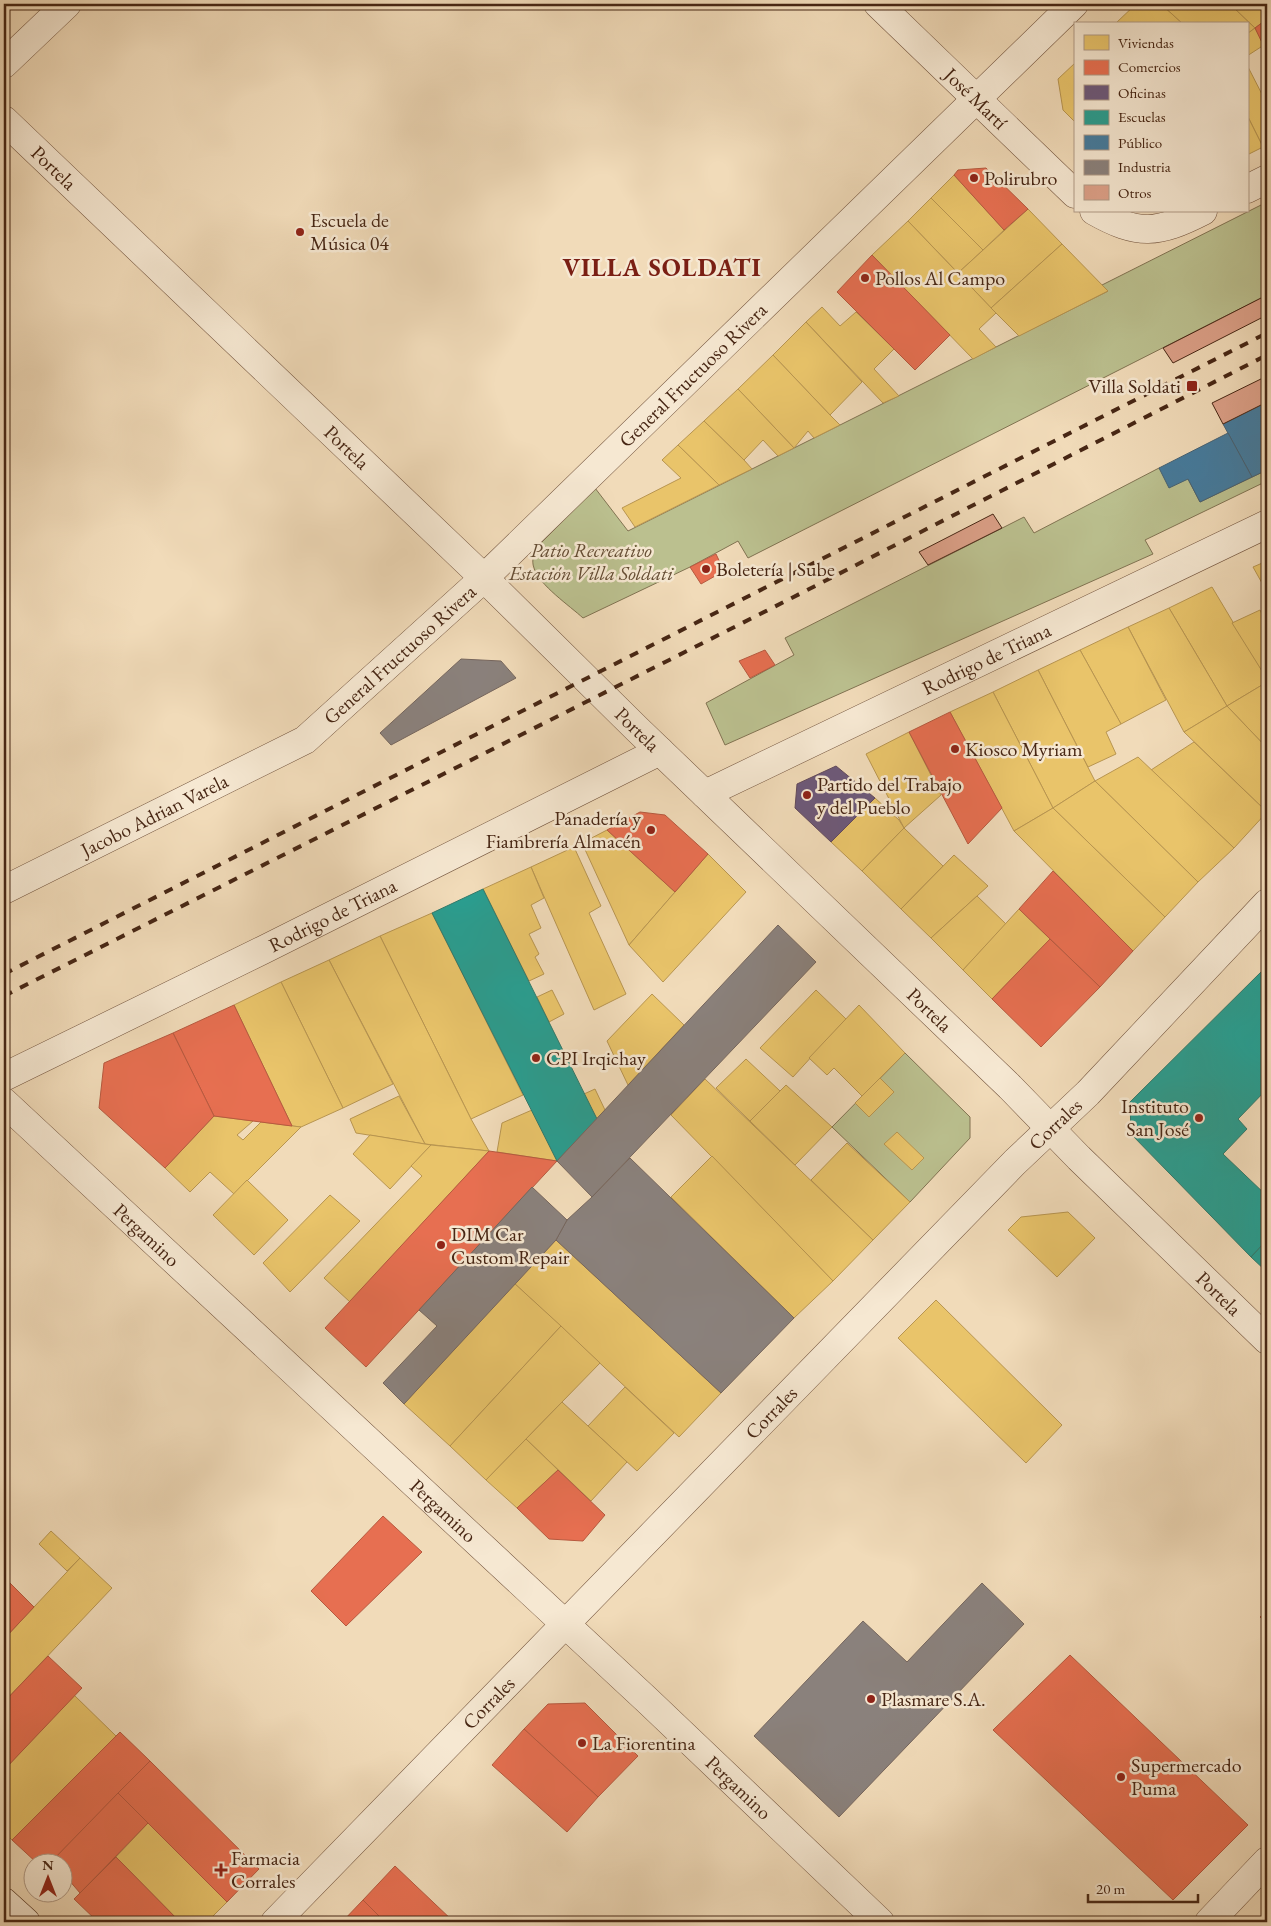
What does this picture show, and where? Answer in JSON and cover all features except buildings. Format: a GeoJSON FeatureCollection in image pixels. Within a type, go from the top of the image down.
{"type":"FeatureCollection","features":[{"type":"Feature","properties":{"kind":"street"},"geometry":{"type":"LineString","coordinates":[[4,64],[67,4]]}},
{"type":"Feature","properties":{"kind":"street","name":"José Martí"},"geometry":{"type":"LineString","coordinates":[[878,4],[1074,193]]}},
{"type":"Feature","properties":{"kind":"street","name":"General Fructuoso Rivera"},"geometry":{"type":"LineString","coordinates":[[305,740],[484,578],[1074,4]]}},
{"type":"Feature","properties":{"kind":"street","name":"Portela"},"geometry":{"type":"LineString","coordinates":[[4,120],[484,578],[660,751],[1010,1087],[1267,1340]]}},
{"type":"Feature","properties":{"kind":"street"},"geometry":{"type":"LineString","coordinates":[[1248,190],[1267,180]]}},
{"type":"Feature","properties":{"kind":"street"},"geometry":{"type":"LineString","coordinates":[[1096,212],[1116,224],[1141,230],[1168,227],[1202,212]]}},
{"type":"Feature","properties":{"kind":"street","name":"Rodrigo de Triana"},"geometry":{"type":"LineString","coordinates":[[706,794],[1267,524]]}},
{"type":"Feature","properties":{"kind":"street","name":"Jacobo Adrian Varela"},"geometry":{"type":"LineString","coordinates":[[4,890],[305,740]]}},
{"type":"Feature","properties":{"kind":"street","name":"Rodrigo de Triana"},"geometry":{"type":"LineString","coordinates":[[4,1077],[272,946],[660,751]]}},
{"type":"Feature","properties":{"kind":"street","name":"Corrales"},"geometry":{"type":"LineString","coordinates":[[275,1922],[1050,1128],[1088,1093],[1267,903]]}},
{"type":"Feature","properties":{"kind":"street","name":"Pergamino"},"geometry":{"type":"LineString","coordinates":[[4,1102],[566,1625],[880,1922]]}},
{"type":"Feature","properties":{"kind":"street"},"geometry":{"type":"LineString","coordinates":[[1209,1922],[1267,1861]]}},
{"type":"Feature","properties":{"kind":"street"},"geometry":{"type":"LineString","coordinates":[[4,1902],[26,1922]]}},
{"type":"Feature","properties":{"kind":"green space","name":"Patio Recreativo Estación Villa Soldati"},"geometry":{"type":"Polygon","coordinates":[[[1267,202],[1267,295],[748,558],[738,541],[690,567],[583,618],[548,588],[537,575],[533,559],[538,546],[595,488],[628,531],[1108,291],[1102,285],[1267,202]]]}},
{"type":"Feature","properties":{"kind":"green space"},"geometry":{"type":"Polygon","coordinates":[[[1159,468],[1188,479],[1200,502],[1267,470],[1267,481],[1145,540],[1153,554],[725,745],[706,703],[794,655],[785,638],[1024,517],[1034,533],[1159,468]]]}},
{"type":"Feature","properties":{"kind":"green space"},"geometry":{"type":"Polygon","coordinates":[[[905,1053],[970,1117],[970,1138],[910,1202],[832,1127],[905,1053]]]}},
{"type":"Feature","properties":{"kind":"railway"},"geometry":{"type":"LineString","coordinates":[[4,974],[1267,333]]}},
{"type":"Feature","properties":{"kind":"railway"},"geometry":{"type":"LineString","coordinates":[[4,996],[774,607],[1267,355]]}},
{"type":"Feature","properties":{"kind":"place","name":"Polirubro"},"geometry":{"type":"Point","coordinates":[974,178]}},
{"type":"Feature","properties":{"kind":"place","name":"Escuela de Música 04"},"geometry":{"type":"Point","coordinates":[300,232]}},
{"type":"Feature","properties":{"kind":"place","name":"Pollos Al Campo"},"geometry":{"type":"Point","coordinates":[865,278]}},
{"type":"Feature","properties":{"kind":"place","name":"Villa Soldati"},"geometry":{"type":"Point","coordinates":[1192,386]}},
{"type":"Feature","properties":{"kind":"place","name":"Boletería | Sube"},"geometry":{"type":"Point","coordinates":[706,569]}},
{"type":"Feature","properties":{"kind":"place","name":"Kiosco Myriam"},"geometry":{"type":"Point","coordinates":[955,749]}},
{"type":"Feature","properties":{"kind":"place","name":"Partido del Trabajo y del Pueblo"},"geometry":{"type":"Point","coordinates":[807,795]}},
{"type":"Feature","properties":{"kind":"place","name":"Panadería y Fiambrería Almacén"},"geometry":{"type":"Point","coordinates":[651,830]}},
{"type":"Feature","properties":{"kind":"place","name":"CPI Irqichay"},"geometry":{"type":"Point","coordinates":[536,1058]}},
{"type":"Feature","properties":{"kind":"place","name":"Instituto San José"},"geometry":{"type":"Point","coordinates":[1199,1118]}},
{"type":"Feature","properties":{"kind":"place","name":"DIM Car Custom Repair"},"geometry":{"type":"Point","coordinates":[441,1245]}},
{"type":"Feature","properties":{"kind":"place","name":"Plasmare S.A."},"geometry":{"type":"Point","coordinates":[871,1699]}},
{"type":"Feature","properties":{"kind":"place","name":"La Fiorentina"},"geometry":{"type":"Point","coordinates":[582,1743]}},
{"type":"Feature","properties":{"kind":"place","name":"Supermercado Puma"},"geometry":{"type":"Point","coordinates":[1121,1777]}},
{"type":"Feature","properties":{"kind":"place","name":"Farmacia Corrales"},"geometry":{"type":"Point","coordinates":[221,1870]}},
{"type":"Feature","properties":{"kind":"district","name":"VILLA SOLDATI"},"geometry":{"type":"Point","coordinates":[662,267]}}]}
